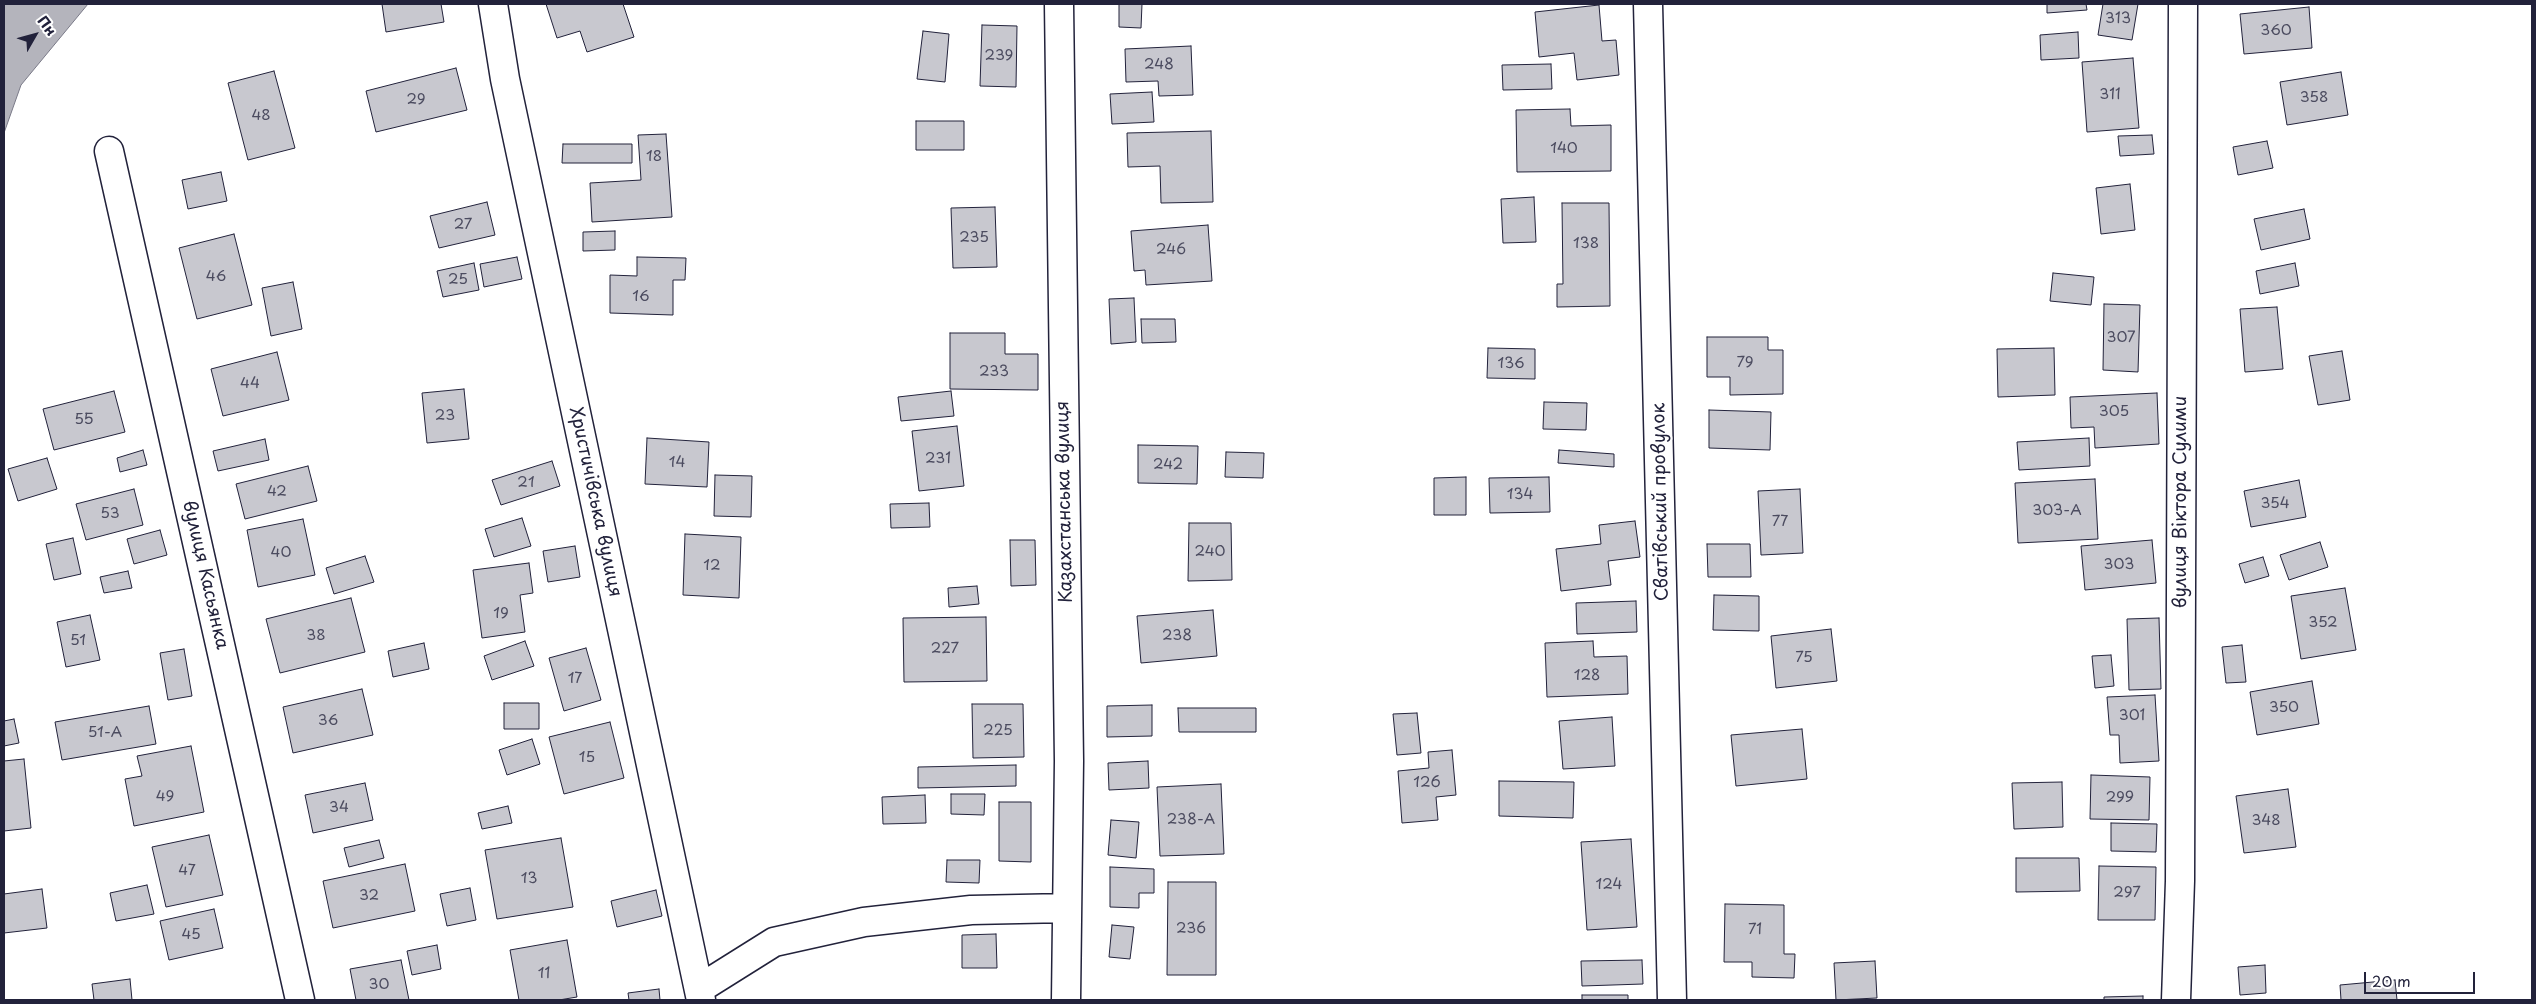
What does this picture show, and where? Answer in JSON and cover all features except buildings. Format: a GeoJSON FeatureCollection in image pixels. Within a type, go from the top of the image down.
{"type":"FeatureCollection","features":[{"type":"Feature","properties":{"kind":"street","name":"Христичівська вулиця"},"geometry":{"type":"LineString","coordinates":[[493,4],[505,79],[700,994]]}},
{"type":"Feature","properties":{"kind":"street","name":"Казахстанська вулиця"},"geometry":{"type":"LineString","coordinates":[[1059,4],[1068,761],[1066,1000]]}},
{"type":"Feature","properties":{"kind":"street","name":"Сватівський провулок"},"geometry":{"type":"LineString","coordinates":[[1648,4],[1672,1000]]}},
{"type":"Feature","properties":{"kind":"street","name":"вулиця Віктора Сулими"},"geometry":{"type":"LineString","coordinates":[[2176,1000],[2180,871],[2183,4]]}},
{"type":"Feature","properties":{"kind":"street","name":"вулиця Касьянка"},"geometry":{"type":"LineString","coordinates":[[109,150],[300,1000]]}},
{"type":"Feature","properties":{"kind":"street"},"geometry":{"type":"LineString","coordinates":[[700,994],[774,942],[855,924],[970,910],[1067,908]]}},
{"type":"Feature","properties":{"kind":"shaded area"},"geometry":{"type":"Polygon","coordinates":[[[4,4],[88,4],[21,85],[4,133],[4,4]]]}}]}
